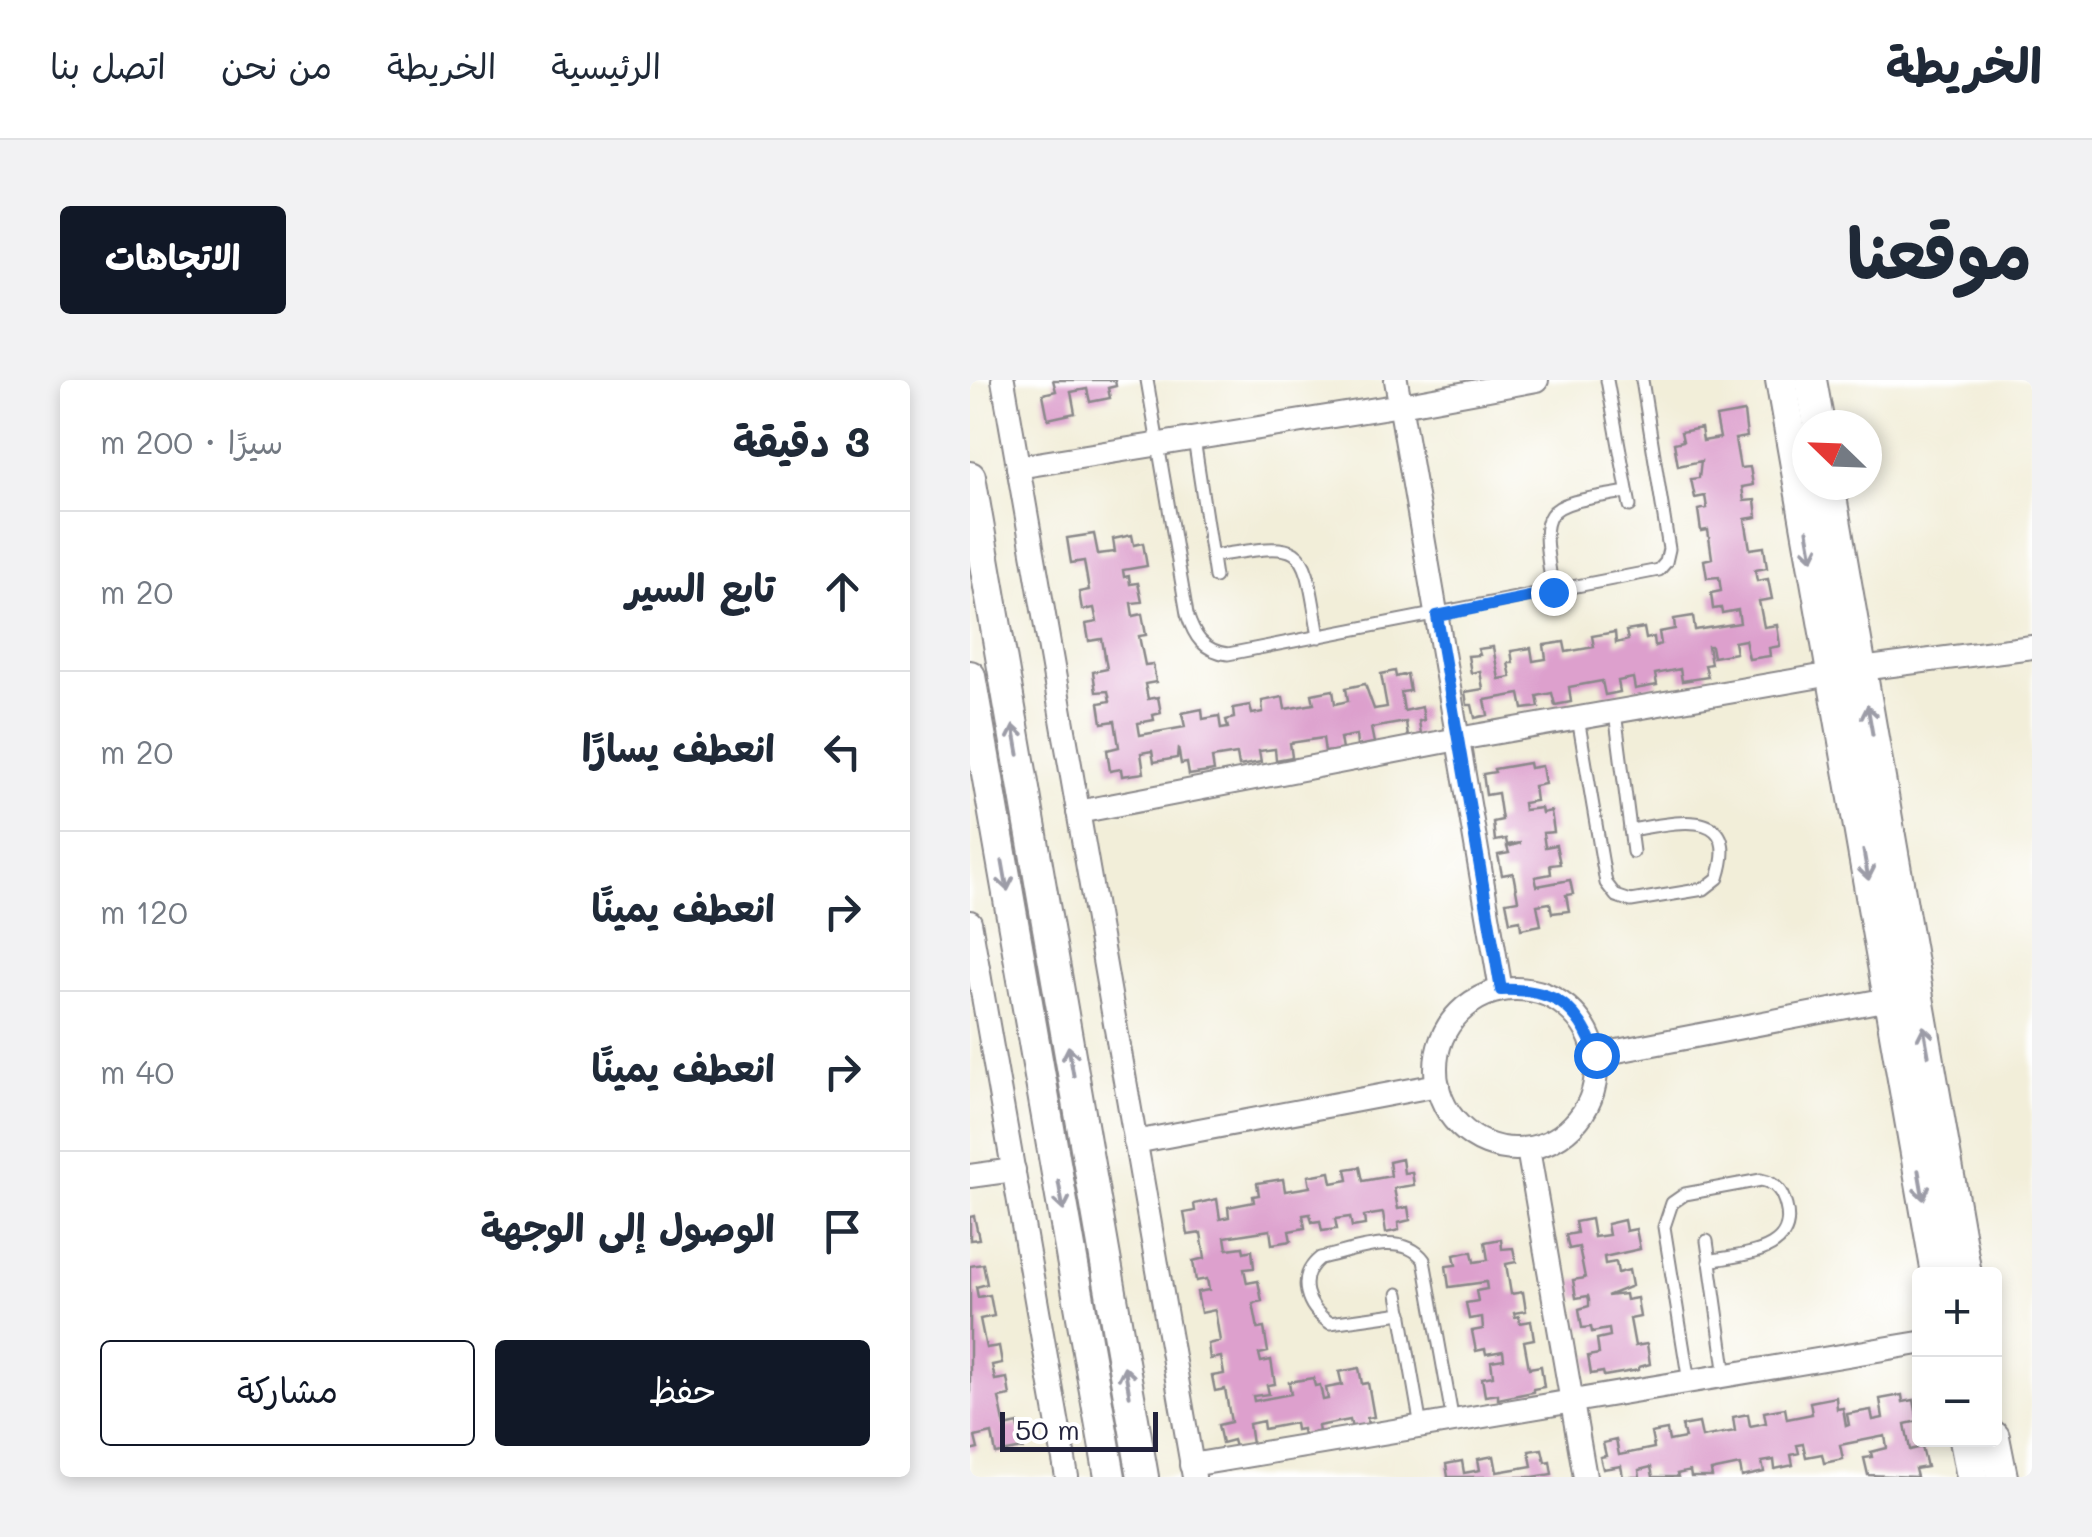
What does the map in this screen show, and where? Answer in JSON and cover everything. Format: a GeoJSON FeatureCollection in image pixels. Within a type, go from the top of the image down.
{"type":"FeatureCollection","features":[{"type":"Feature","properties":{"kind":"street"},"geometry":{"type":"LineString","coordinates":[[1003,380],[1192,1471],[1422,1427],[1912,1343]]}},
{"type":"Feature","properties":{"kind":"street"},"geometry":{"type":"LineString","coordinates":[[1396,380],[1501,990]]}},
{"type":"Feature","properties":{"kind":"street"},"geometry":{"type":"LineString","coordinates":[[1018,467],[1401,406],[1537,380]]}},
{"type":"Feature","properties":{"kind":"street"},"geometry":{"type":"LineString","coordinates":[[1781,380],[1847,672],[1903,996],[1936,1267]]}},
{"type":"Feature","properties":{"kind":"street"},"geometry":{"type":"LineString","coordinates":[[1811,380],[1816,410]]}},
{"type":"Feature","properties":{"kind":"street"},"geometry":{"type":"LineString","coordinates":[[970,477],[1144,1477]]}},
{"type":"Feature","properties":{"kind":"street"},"geometry":{"type":"LineString","coordinates":[[1830,500],[1847,672]]}},
{"type":"Feature","properties":{"kind":"street"},"geometry":{"type":"LineString","coordinates":[[1078,812],[1578,718],[1847,672],[2032,647]]}},
{"type":"Feature","properties":{"kind":"street"},"geometry":{"type":"LineString","coordinates":[[970,676],[1110,1477]]}},
{"type":"Feature","properties":{"kind":"street"},"geometry":{"type":"LineString","coordinates":[[970,922],[1067,1477]]}},
{"type":"Feature","properties":{"kind":"street"},"geometry":{"type":"LineString","coordinates":[[1526,989],[1551,996],[1572,1010],[1588,1031],[1596,1055],[1596,1081],[1581,1116],[1552,1142],[1528,1149],[1500,1149],[1474,1139],[1454,1121],[1440,1097],[1435,1069],[1440,1042],[1454,1018],[1475,1000],[1501,990],[1526,989]]}},
{"type":"Feature","properties":{"kind":"street"},"geometry":{"type":"LineString","coordinates":[[1596,1055],[1903,996]]}},
{"type":"Feature","properties":{"kind":"street"},"geometry":{"type":"LineString","coordinates":[[1903,996],[1964,1267]]}},
{"type":"Feature","properties":{"kind":"street"},"geometry":{"type":"LineString","coordinates":[[1135,1142],[1438,1085]]}},
{"type":"Feature","properties":{"kind":"street"},"geometry":{"type":"LineString","coordinates":[[1528,1149],[1585,1477]]}},
{"type":"Feature","properties":{"kind":"street"},"geometry":{"type":"LineString","coordinates":[[970,1176],[1014,1170]]}},
{"type":"Feature","properties":{"kind":"street"},"geometry":{"type":"LineString","coordinates":[[1967,1447],[1972,1477]]}},
{"type":"Feature","properties":{"kind":"street"},"geometry":{"type":"LineString","coordinates":[[1996,1447],[2002,1477]]}},
{"type":"Feature","properties":{"kind":"lane"},"geometry":{"type":"LineString","coordinates":[[1147,380],[1187,614],[1203,645],[1213,652],[1228,654],[1659,570],[1669,549],[1642,380]]}},
{"type":"Feature","properties":{"kind":"lane"},"geometry":{"type":"LineString","coordinates":[[1607,380],[1630,506]]}},
{"type":"Feature","properties":{"kind":"lane"},"geometry":{"type":"LineString","coordinates":[[1194,439],[1215,578]]}},
{"type":"Feature","properties":{"kind":"lane"},"geometry":{"type":"LineString","coordinates":[[1553,592],[1544,536],[1546,522],[1554,510],[1572,501],[1627,492]]}},
{"type":"Feature","properties":{"kind":"lane"},"geometry":{"type":"LineString","coordinates":[[1212,556],[1270,547],[1286,548],[1299,555],[1307,569],[1318,637]]}},
{"type":"Feature","properties":{"kind":"lane"},"geometry":{"type":"LineString","coordinates":[[1614,712],[1633,852]]}},
{"type":"Feature","properties":{"kind":"lane"},"geometry":{"type":"LineString","coordinates":[[1578,718],[1606,883],[1616,896],[1632,901],[1704,890],[1718,878],[1723,848],[1717,834],[1703,822],[1630,830]]}},
{"type":"Feature","properties":{"kind":"lane"},"geometry":{"type":"LineString","coordinates":[[1690,1382],[1664,1227],[1672,1203],[1686,1194],[1761,1180],[1771,1182],[1783,1192],[1787,1231],[1779,1242],[1768,1248],[1709,1260]]}},
{"type":"Feature","properties":{"kind":"lane"},"geometry":{"type":"LineString","coordinates":[[1707,1241],[1726,1376]]}},
{"type":"Feature","properties":{"kind":"lane"},"geometry":{"type":"LineString","coordinates":[[1402,1313],[1330,1323],[1308,1302],[1306,1280],[1310,1266],[1320,1258],[1394,1244],[1416,1250],[1424,1260],[1453,1422]]}},
{"type":"Feature","properties":{"kind":"lane"},"geometry":{"type":"LineString","coordinates":[[1398,1294],[1422,1427]]}},
{"type":"Feature","properties":{"kind":"building"},"geometry":{"type":"Polygon","coordinates":[[[1053,380],[1115,380],[1116,386],[1108,388],[1110,398],[1090,402],[1087,389],[1071,392],[1075,413],[1048,419],[1043,394],[1056,391],[1053,380]]]}},
{"type":"Feature","properties":{"kind":"building"},"geometry":{"type":"Polygon","coordinates":[[[1744,412],[1747,437],[1735,439],[1740,468],[1750,467],[1753,485],[1742,487],[1744,501],[1755,500],[1757,517],[1745,519],[1750,549],[1764,547],[1767,568],[1755,570],[1757,581],[1768,579],[1772,599],[1759,601],[1764,627],[1777,625],[1780,646],[1769,648],[1770,656],[1749,659],[1745,640],[1734,642],[1736,653],[1713,657],[1708,646],[1708,677],[1682,681],[1680,669],[1655,674],[1657,685],[1635,689],[1633,678],[1618,681],[1620,692],[1605,695],[1602,681],[1569,687],[1571,702],[1555,705],[1552,693],[1537,696],[1539,707],[1523,709],[1520,694],[1485,700],[1488,715],[1475,718],[1465,692],[1483,689],[1480,671],[1471,673],[1468,656],[1480,655],[1478,649],[1493,647],[1499,679],[1511,677],[1511,651],[1531,648],[1533,661],[1546,659],[1544,645],[1564,642],[1566,652],[1594,647],[1592,636],[1615,632],[1616,643],[1628,640],[1626,631],[1644,628],[1646,639],[1654,637],[1655,646],[1661,644],[1659,632],[1675,629],[1674,619],[1693,616],[1695,630],[1740,623],[1738,610],[1722,613],[1721,608],[1713,609],[1711,593],[1721,591],[1719,577],[1707,578],[1704,560],[1712,558],[1708,530],[1701,531],[1698,510],[1707,508],[1705,496],[1695,498],[1691,479],[1699,478],[1701,461],[1678,466],[1674,443],[1683,441],[1681,432],[1701,428],[1703,441],[1720,438],[1716,417],[1744,412]]]}},
{"type":"Feature","properties":{"kind":"building"},"geometry":{"type":"Polygon","coordinates":[[[1094,534],[1098,554],[1115,552],[1113,539],[1132,535],[1134,545],[1143,543],[1147,566],[1123,570],[1130,584],[1138,583],[1142,602],[1131,603],[1133,616],[1142,614],[1146,635],[1139,636],[1145,665],[1153,664],[1156,682],[1145,684],[1148,699],[1158,697],[1161,713],[1153,715],[1154,720],[1138,723],[1140,735],[1185,727],[1182,713],[1202,709],[1203,719],[1219,716],[1221,729],[1228,728],[1226,720],[1234,718],[1233,708],[1250,705],[1252,714],[1263,712],[1262,701],[1283,697],[1285,709],[1314,704],[1312,694],[1333,690],[1335,704],[1348,701],[1346,688],[1365,684],[1374,709],[1387,707],[1381,674],[1395,671],[1396,677],[1407,674],[1410,691],[1401,692],[1404,711],[1422,707],[1421,734],[1408,737],[1406,722],[1371,728],[1374,743],[1357,746],[1356,735],[1340,738],[1342,750],[1325,752],[1323,738],[1290,743],[1292,757],[1276,760],[1275,749],[1259,751],[1261,762],[1239,766],[1237,754],[1212,758],[1214,771],[1189,775],[1187,763],[1181,764],[1178,747],[1177,758],[1154,762],[1152,751],[1141,753],[1144,773],[1122,776],[1121,769],[1110,771],[1107,750],[1119,747],[1115,721],[1102,723],[1099,703],[1110,701],[1108,691],[1096,692],[1093,672],[1107,669],[1102,639],[1089,641],[1086,624],[1097,622],[1094,608],[1082,610],[1079,592],[1089,590],[1084,561],[1071,563],[1067,538],[1094,534]]]}},
{"type":"Feature","properties":{"kind":"building"},"geometry":{"type":"Polygon","coordinates":[[[1529,763],[1530,768],[1542,766],[1545,784],[1534,786],[1536,801],[1523,803],[1524,810],[1551,811],[1554,832],[1543,833],[1545,847],[1556,845],[1560,864],[1550,865],[1551,874],[1535,877],[1537,886],[1570,880],[1573,894],[1566,895],[1569,911],[1552,913],[1550,903],[1537,905],[1541,925],[1521,929],[1520,920],[1510,922],[1506,902],[1518,900],[1513,873],[1502,875],[1498,855],[1509,853],[1507,847],[1521,843],[1507,845],[1506,839],[1495,841],[1493,822],[1502,820],[1498,793],[1486,795],[1483,774],[1529,763]]]}},
{"type":"Feature","properties":{"kind":"building"},"geometry":{"type":"Polygon","coordinates":[[[1402,1159],[1404,1173],[1412,1172],[1414,1185],[1394,1188],[1398,1209],[1408,1207],[1410,1220],[1398,1223],[1399,1230],[1386,1233],[1383,1213],[1364,1216],[1365,1225],[1352,1227],[1350,1217],[1335,1219],[1337,1229],[1322,1231],[1320,1221],[1312,1222],[1310,1214],[1303,1215],[1305,1228],[1289,1231],[1291,1241],[1272,1244],[1270,1230],[1225,1237],[1227,1249],[1252,1250],[1254,1268],[1244,1269],[1247,1283],[1258,1281],[1262,1301],[1253,1303],[1258,1329],[1264,1328],[1268,1352],[1259,1354],[1261,1362],[1271,1360],[1275,1384],[1267,1385],[1269,1394],[1253,1396],[1254,1401],[1291,1394],[1289,1382],[1313,1378],[1315,1386],[1320,1385],[1323,1400],[1328,1399],[1326,1388],[1342,1385],[1339,1372],[1359,1368],[1362,1384],[1368,1383],[1374,1417],[1367,1418],[1369,1429],[1353,1432],[1350,1420],[1318,1426],[1320,1439],[1304,1442],[1302,1429],[1296,1430],[1295,1423],[1264,1429],[1263,1421],[1249,1424],[1252,1444],[1235,1447],[1233,1440],[1222,1443],[1218,1425],[1231,1422],[1225,1389],[1215,1391],[1212,1376],[1224,1374],[1221,1357],[1210,1359],[1208,1344],[1220,1341],[1215,1310],[1201,1313],[1197,1292],[1209,1290],[1207,1279],[1196,1281],[1193,1261],[1205,1258],[1201,1233],[1188,1235],[1184,1213],[1195,1211],[1194,1204],[1217,1199],[1220,1219],[1229,1217],[1228,1207],[1254,1202],[1253,1196],[1259,1195],[1257,1183],[1283,1179],[1285,1191],[1310,1187],[1308,1176],[1330,1172],[1332,1183],[1348,1180],[1346,1169],[1360,1167],[1363,1181],[1391,1176],[1389,1162],[1402,1159]]]}},
{"type":"Feature","properties":{"kind":"building"},"geometry":{"type":"Polygon","coordinates":[[[974,1216],[979,1239],[970,1240],[970,1217],[974,1216]]]}},
{"type":"Feature","properties":{"kind":"building"},"geometry":{"type":"Polygon","coordinates":[[[1591,1219],[1594,1237],[1609,1235],[1607,1224],[1624,1220],[1626,1231],[1636,1229],[1640,1249],[1604,1257],[1605,1264],[1616,1262],[1618,1273],[1629,1270],[1632,1286],[1607,1296],[1625,1294],[1626,1300],[1637,1298],[1640,1317],[1630,1319],[1635,1346],[1647,1344],[1650,1364],[1639,1370],[1604,1376],[1603,1372],[1591,1374],[1588,1356],[1599,1354],[1597,1339],[1610,1336],[1609,1329],[1592,1332],[1591,1327],[1582,1328],[1579,1309],[1589,1306],[1589,1300],[1588,1296],[1576,1298],[1573,1280],[1585,1278],[1579,1247],[1569,1249],[1566,1235],[1577,1233],[1575,1222],[1591,1219]]]}},
{"type":"Feature","properties":{"kind":"building"},"geometry":{"type":"Polygon","coordinates":[[[1501,1239],[1502,1249],[1513,1248],[1516,1262],[1506,1264],[1511,1294],[1523,1292],[1526,1311],[1514,1313],[1515,1317],[1519,1316],[1520,1323],[1531,1321],[1534,1339],[1524,1341],[1529,1368],[1541,1366],[1544,1387],[1498,1399],[1498,1394],[1485,1396],[1482,1378],[1493,1376],[1491,1361],[1504,1359],[1503,1351],[1476,1351],[1472,1331],[1483,1329],[1482,1317],[1469,1319],[1466,1303],[1478,1301],[1476,1291],[1487,1289],[1486,1282],[1449,1287],[1446,1266],[1456,1265],[1454,1255],[1467,1252],[1472,1252],[1474,1262],[1488,1260],[1485,1242],[1501,1239]]]}},
{"type":"Feature","properties":{"kind":"building"},"geometry":{"type":"Polygon","coordinates":[[[983,1264],[987,1284],[976,1287],[978,1297],[990,1295],[994,1316],[980,1319],[986,1348],[999,1346],[1002,1363],[992,1365],[995,1380],[1007,1378],[1010,1396],[999,1398],[1005,1427],[1018,1424],[1023,1449],[996,1454],[992,1433],[975,1437],[978,1449],[970,1451],[970,1266],[983,1264]]]}},
{"type":"Feature","properties":{"kind":"building"},"geometry":{"type":"Polygon","coordinates":[[[1902,1395],[1903,1402],[1912,1400],[1912,1422],[1905,1424],[1910,1450],[1922,1447],[1927,1467],[1915,1469],[1917,1477],[1868,1475],[1864,1458],[1887,1448],[1885,1436],[1840,1445],[1843,1459],[1824,1463],[1822,1454],[1806,1457],[1803,1444],[1797,1445],[1799,1453],[1791,1455],[1793,1465],[1775,1469],[1774,1460],[1762,1462],[1764,1472],[1742,1477],[1740,1465],[1711,1471],[1712,1477],[1691,1477],[1690,1471],[1677,1474],[1678,1477],[1653,1477],[1651,1467],[1639,1470],[1640,1477],[1623,1477],[1621,1466],[1603,1469],[1600,1457],[1606,1456],[1603,1443],[1616,1440],[1619,1455],[1654,1448],[1651,1433],[1667,1430],[1669,1441],[1685,1438],[1682,1426],[1699,1423],[1702,1437],[1735,1431],[1733,1417],[1748,1414],[1750,1426],[1766,1423],[1764,1412],[1785,1408],[1787,1419],[1812,1414],[1810,1402],[1836,1397],[1837,1409],[1843,1408],[1846,1426],[1847,1414],[1871,1410],[1873,1420],[1883,1418],[1880,1399],[1902,1395]]]}},
{"type":"Feature","properties":{"kind":"building"},"geometry":{"type":"Polygon","coordinates":[[[1542,1449],[1552,1474],[1448,1477],[1446,1464],[1462,1461],[1464,1473],[1480,1470],[1478,1459],[1494,1456],[1497,1472],[1532,1466],[1529,1451],[1542,1449]]]}},
{"type":"Feature","properties":{"kind":"route"},"geometry":{"type":"LineString","coordinates":[[1553,592],[1437,616],[1501,990],[1526,989],[1551,996],[1572,1010],[1588,1031],[1596,1055]]}}]}
